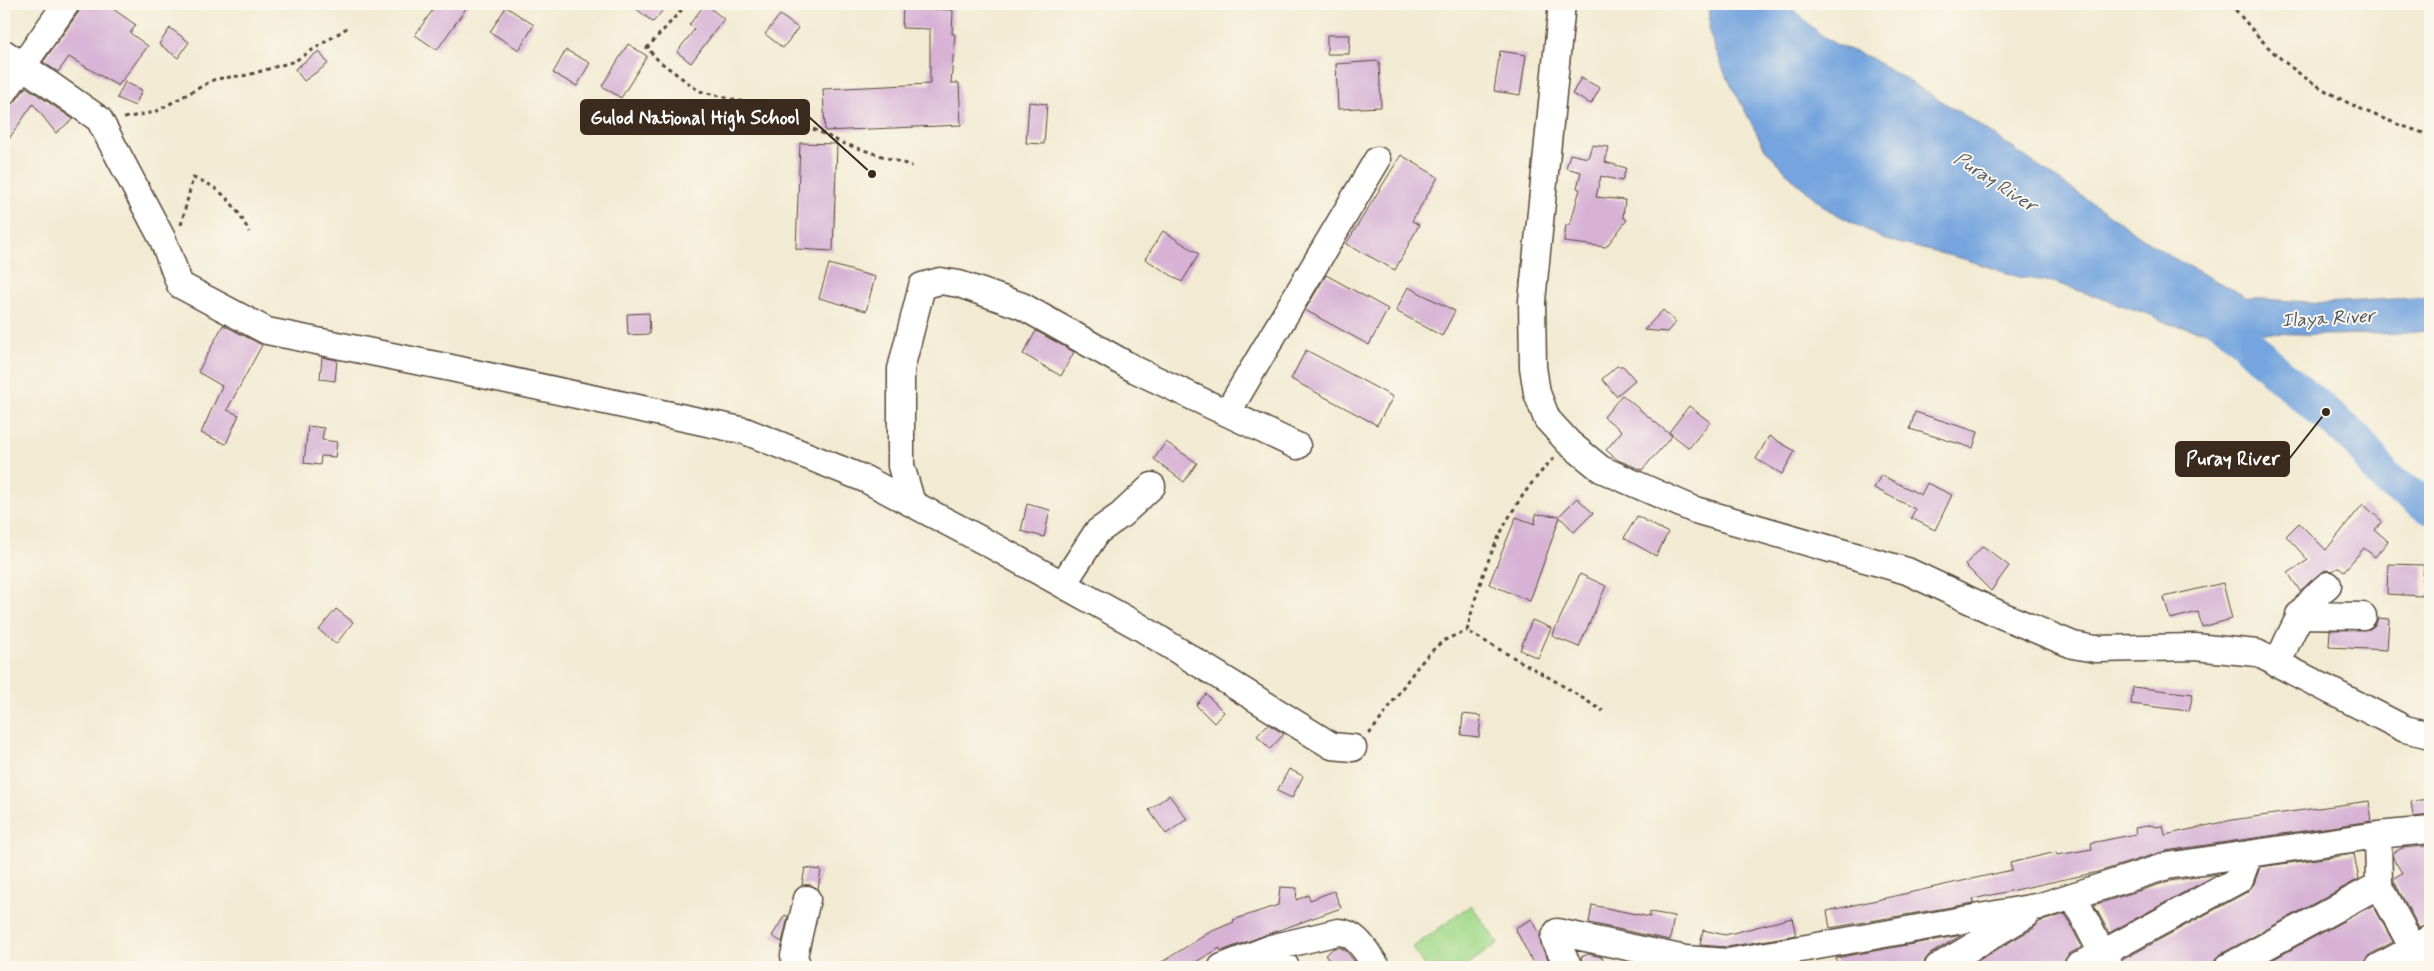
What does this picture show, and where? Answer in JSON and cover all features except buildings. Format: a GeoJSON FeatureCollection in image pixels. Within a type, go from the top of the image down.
{"type":"FeatureCollection","features":[{"type":"Feature","properties":{"kind":"street"},"geometry":{"type":"LineString","coordinates":[[4,92],[13,59],[66,4]]}},
{"type":"Feature","properties":{"kind":"street"},"geometry":{"type":"LineString","coordinates":[[1562,4],[1532,311],[1533,367],[1537,393],[1547,419],[1569,443],[1600,469],[1695,510],[1907,571],[2001,615],[2073,644],[2095,650],[2195,647],[2257,653],[2405,730],[2430,734]]}},
{"type":"Feature","properties":{"kind":"street"},"geometry":{"type":"LineString","coordinates":[[13,59],[99,119],[163,240],[180,285],[267,331],[745,431],[865,479],[912,503],[1140,627],[1332,746],[1353,748]]}},
{"type":"Feature","properties":{"kind":"street"},"geometry":{"type":"LineString","coordinates":[[1228,413],[1377,160]]}},
{"type":"Feature","properties":{"kind":"street"},"geometry":{"type":"LineString","coordinates":[[912,503],[901,466],[900,369],[922,286],[940,282],[959,284],[1022,306],[1136,370],[1297,446]]}},
{"type":"Feature","properties":{"kind":"street"},"geometry":{"type":"LineString","coordinates":[[1064,584],[1097,532],[1121,515],[1152,486]]}},
{"type":"Feature","properties":{"kind":"street"},"geometry":{"type":"LineString","coordinates":[[2277,664],[2300,615],[2311,598],[2328,585]]}},
{"type":"Feature","properties":{"kind":"street"},"geometry":{"type":"LineString","coordinates":[[2300,615],[2363,616]]}},
{"type":"Feature","properties":{"kind":"street"},"geometry":{"type":"LineString","coordinates":[[1569,967],[1554,939],[1557,932],[1651,959],[1685,959],[1730,965],[1809,958],[2041,906],[2167,866],[2378,835],[2430,830]]}},
{"type":"Feature","properties":{"kind":"street"},"geometry":{"type":"LineString","coordinates":[[2378,835],[2378,885],[2422,951],[2379,967]]}},
{"type":"Feature","properties":{"kind":"street"},"geometry":{"type":"LineString","coordinates":[[2078,967],[2105,960],[2240,879],[2249,854]]}},
{"type":"Feature","properties":{"kind":"street"},"geometry":{"type":"LineString","coordinates":[[2228,967],[2378,885]]}},
{"type":"Feature","properties":{"kind":"street"},"geometry":{"type":"LineString","coordinates":[[2073,896],[2105,960]]}},
{"type":"Feature","properties":{"kind":"street"},"geometry":{"type":"LineString","coordinates":[[798,967],[794,956],[807,899]]}},
{"type":"Feature","properties":{"kind":"street"},"geometry":{"type":"LineString","coordinates":[[1938,967],[2041,906]]}},
{"type":"Feature","properties":{"kind":"street"},"geometry":{"type":"LineString","coordinates":[[1222,967],[1278,957],[1338,932],[1347,932],[1377,967]]}},
{"type":"Feature","properties":{"kind":"path"},"geometry":{"type":"LineString","coordinates":[[687,4],[647,48],[658,61],[699,91],[772,109],[842,143],[912,166]]}},
{"type":"Feature","properties":{"kind":"path"},"geometry":{"type":"LineString","coordinates":[[2230,4],[2279,57],[2327,90],[2388,122],[2430,135]]}},
{"type":"Feature","properties":{"kind":"path"},"geometry":{"type":"LineString","coordinates":[[99,119],[125,118],[155,112],[215,79],[248,75],[295,61],[347,28]]}},
{"type":"Feature","properties":{"kind":"path"},"geometry":{"type":"LineString","coordinates":[[163,240],[182,224],[188,189],[193,178],[203,181],[230,202],[240,213],[249,232]]}},
{"type":"Feature","properties":{"kind":"path"},"geometry":{"type":"LineString","coordinates":[[1468,631],[1476,593],[1498,534],[1537,475],[1569,443]]}},
{"type":"Feature","properties":{"kind":"path"},"geometry":{"type":"LineString","coordinates":[[1468,631],[1603,711]]}},
{"type":"Feature","properties":{"kind":"path"},"geometry":{"type":"LineString","coordinates":[[1353,748],[1369,734],[1404,682],[1443,641],[1468,631]]}},
{"type":"Feature","properties":{"kind":"green space"},"geometry":{"type":"Polygon","coordinates":[[[1471,905],[1498,943],[1464,967],[1426,967],[1412,948],[1471,905]]]}},
{"type":"Feature","properties":{"kind":"water","name":"Ilaya River"},"geometry":{"type":"Polygon","coordinates":[[[1710,4],[1787,4],[1820,34],[1837,45],[1871,58],[1969,118],[2166,254],[2248,298],[2323,303],[2430,297],[2430,330],[2409,333],[2328,335],[2202,331],[2169,324],[2151,315],[2053,282],[2019,277],[1964,259],[1885,240],[1827,209],[1796,182],[1765,149],[1724,71],[1709,32],[1710,4]]]}},
{"type":"Feature","properties":{"kind":"waterway","name":"Puray River"},"geometry":{"type":"LineString","coordinates":[[2198,306],[2226,323],[2279,374],[2356,439],[2386,479],[2430,507]]}},
{"type":"Feature","properties":{"kind":"place","name":"Gulod National High School"},"geometry":{"type":"Point","coordinates":[872,174]}},
{"type":"Feature","properties":{"kind":"place","name":"Puray River"},"geometry":{"type":"Point","coordinates":[2326,412]}}]}
